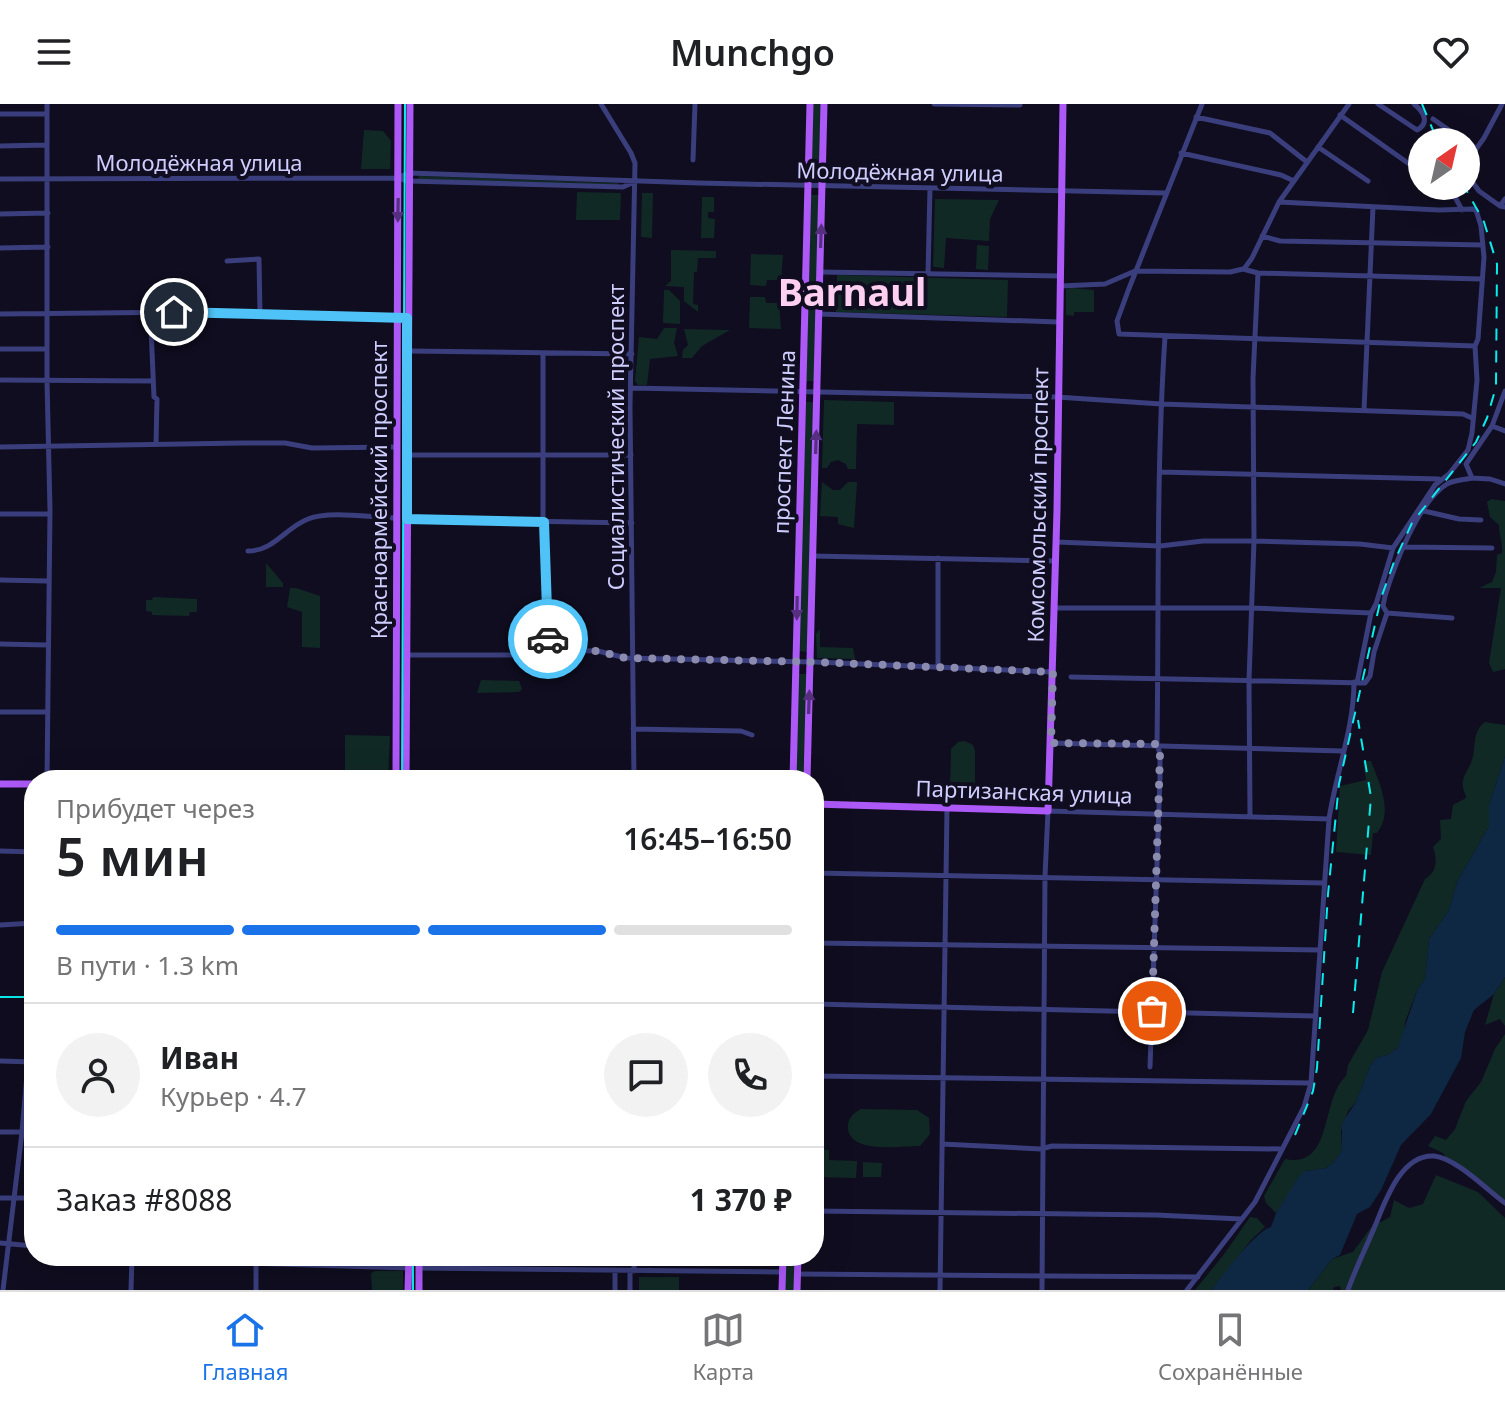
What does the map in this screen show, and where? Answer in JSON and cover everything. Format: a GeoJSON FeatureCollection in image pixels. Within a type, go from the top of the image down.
{"type":"FeatureCollection","features":[{"type":"Feature","properties":{"kind":"main road","name":"Красноармейский проспект"},"geometry":{"type":"LineString","coordinates":[[396,770],[398,104]]}},
{"type":"Feature","properties":{"kind":"main road","name":"Красноармейский проспект"},"geometry":{"type":"LineString","coordinates":[[406,770],[410,104]]}},
{"type":"Feature","properties":{"kind":"main road","name":"проспект Ленина"},"geometry":{"type":"LineString","coordinates":[[793,770],[810,104]]}},
{"type":"Feature","properties":{"kind":"main road","name":"проспект Ленина"},"geometry":{"type":"LineString","coordinates":[[807,770],[824,104]]}},
{"type":"Feature","properties":{"kind":"main road","name":"Комсомольский проспект"},"geometry":{"type":"LineString","coordinates":[[1048,811],[1056,561],[1063,104]]}},
{"type":"Feature","properties":{"kind":"main road"},"geometry":{"type":"LineString","coordinates":[[397,623],[407,623]]}},
{"type":"Feature","properties":{"kind":"main road"},"geometry":{"type":"LineString","coordinates":[[0,784],[24,784]]}},
{"type":"Feature","properties":{"kind":"main road","name":"Партизанская улица"},"geometry":{"type":"LineString","coordinates":[[824,804],[1048,811]]}},
{"type":"Feature","properties":{"kind":"main road"},"geometry":{"type":"LineString","coordinates":[[782,1290],[783,1266]]}},
{"type":"Feature","properties":{"kind":"main road"},"geometry":{"type":"LineString","coordinates":[[797,1266],[797,1290]]}},
{"type":"Feature","properties":{"kind":"main road"},"geometry":{"type":"LineString","coordinates":[[408,1290],[409,1268]]}},
{"type":"Feature","properties":{"kind":"main road"},"geometry":{"type":"LineString","coordinates":[[419,1268],[419,1290]]}},
{"type":"Feature","properties":{"kind":"street"},"geometry":{"type":"LineString","coordinates":[[47,104],[50,514],[47,770]]}},
{"type":"Feature","properties":{"kind":"street","name":"Социалистический проспект"},"geometry":{"type":"LineString","coordinates":[[601,104],[634,158],[631,388],[634,770]]}},
{"type":"Feature","properties":{"kind":"street"},"geometry":{"type":"LineString","coordinates":[[693,160],[695,104]]}},
{"type":"Feature","properties":{"kind":"street"},"geometry":{"type":"LineString","coordinates":[[934,104],[1020,105]]}},
{"type":"Feature","properties":{"kind":"street"},"geometry":{"type":"LineString","coordinates":[[1202,104],[1135,271],[1117,321],[1119,334],[1475,346]]}},
{"type":"Feature","properties":{"kind":"street"},"geometry":{"type":"LineString","coordinates":[[1243,269],[1252,258],[1279,202],[1349,104]]}},
{"type":"Feature","properties":{"kind":"street"},"geometry":{"type":"LineString","coordinates":[[1378,104],[1414,130],[1425,123],[1422,112],[1414,104]]}},
{"type":"Feature","properties":{"kind":"street"},"geometry":{"type":"LineString","coordinates":[[1480,143],[1501,111],[1502,104]]}},
{"type":"Feature","properties":{"kind":"street"},"geometry":{"type":"LineString","coordinates":[[0,114],[47,114]]}},
{"type":"Feature","properties":{"kind":"street"},"geometry":{"type":"LineString","coordinates":[[1340,115],[1408,163]]}},
{"type":"Feature","properties":{"kind":"street"},"geometry":{"type":"LineString","coordinates":[[1196,117],[1270,133],[1307,162]]}},
{"type":"Feature","properties":{"kind":"street"},"geometry":{"type":"LineString","coordinates":[[1433,119],[1446,128]]}},
{"type":"Feature","properties":{"kind":"street"},"geometry":{"type":"LineString","coordinates":[[0,146],[47,145]]}},
{"type":"Feature","properties":{"kind":"street"},"geometry":{"type":"LineString","coordinates":[[1318,147],[1368,181]]}},
{"type":"Feature","properties":{"kind":"street"},"geometry":{"type":"LineString","coordinates":[[1181,153],[1281,175],[1294,181]]}},
{"type":"Feature","properties":{"kind":"street","name":"Молодёжная улица"},"geometry":{"type":"LineString","coordinates":[[0,179],[408,177],[623,187],[634,181],[1165,193]]}},
{"type":"Feature","properties":{"kind":"street"},"geometry":{"type":"LineString","coordinates":[[928,274],[930,188]]}},
{"type":"Feature","properties":{"kind":"street"},"geometry":{"type":"LineString","coordinates":[[1480,192],[1503,206],[1505,199]]}},
{"type":"Feature","properties":{"kind":"street"},"geometry":{"type":"LineString","coordinates":[[1457,200],[1462,210]]}},
{"type":"Feature","properties":{"kind":"street"},"geometry":{"type":"LineString","coordinates":[[1187,1290],[1255,1202],[1304,1107],[1311,1083],[1329,819],[1371,613],[1393,548],[1420,504],[1468,450],[1477,380],[1475,346],[1478,339],[1483,245],[1476,210],[1279,202]]}},
{"type":"Feature","properties":{"kind":"street"},"geometry":{"type":"LineString","coordinates":[[1364,410],[1373,207]]}},
{"type":"Feature","properties":{"kind":"street"},"geometry":{"type":"LineString","coordinates":[[0,214],[48,213]]}},
{"type":"Feature","properties":{"kind":"street"},"geometry":{"type":"LineString","coordinates":[[1262,236],[1280,241],[1483,245]]}},
{"type":"Feature","properties":{"kind":"street"},"geometry":{"type":"LineString","coordinates":[[0,248],[48,247]]}},
{"type":"Feature","properties":{"kind":"street"},"geometry":{"type":"LineString","coordinates":[[227,261],[259,259],[260,314]]}},
{"type":"Feature","properties":{"kind":"street"},"geometry":{"type":"LineString","coordinates":[[820,272],[928,274],[1105,284],[1135,271],[1230,272],[1243,269],[1258,273],[1480,279]]}},
{"type":"Feature","properties":{"kind":"street"},"geometry":{"type":"LineString","coordinates":[[1250,815],[1253,405],[1258,273]]}},
{"type":"Feature","properties":{"kind":"street"},"geometry":{"type":"LineString","coordinates":[[0,314],[155,312],[407,318]]}},
{"type":"Feature","properties":{"kind":"street"},"geometry":{"type":"LineString","coordinates":[[155,312],[151,328],[154,397],[157,399],[156,444]]}},
{"type":"Feature","properties":{"kind":"street"},"geometry":{"type":"LineString","coordinates":[[819,314],[1058,322]]}},
{"type":"Feature","properties":{"kind":"street"},"geometry":{"type":"LineString","coordinates":[[1150,1067],[1160,754],[1157,744],[1160,472],[1165,337]]}},
{"type":"Feature","properties":{"kind":"street"},"geometry":{"type":"LineString","coordinates":[[0,349],[47,349]]}},
{"type":"Feature","properties":{"kind":"street"},"geometry":{"type":"LineString","coordinates":[[407,351],[632,354]]}},
{"type":"Feature","properties":{"kind":"street"},"geometry":{"type":"LineString","coordinates":[[543,353],[544,522],[549,650]]}},
{"type":"Feature","properties":{"kind":"street"},"geometry":{"type":"LineString","coordinates":[[0,380],[153,381]]}},
{"type":"Feature","properties":{"kind":"street"},"geometry":{"type":"LineString","coordinates":[[631,388],[1057,397],[1161,404],[1463,414],[1472,418]]}},
{"type":"Feature","properties":{"kind":"street"},"geometry":{"type":"LineString","coordinates":[[1472,478],[1466,467],[1467,460],[1492,426],[1504,392]]}},
{"type":"Feature","properties":{"kind":"street"},"geometry":{"type":"LineString","coordinates":[[1492,426],[1505,431]]}},
{"type":"Feature","properties":{"kind":"street"},"geometry":{"type":"LineString","coordinates":[[0,447],[285,443],[312,448],[397,447]]}},
{"type":"Feature","properties":{"kind":"street"},"geometry":{"type":"LineString","coordinates":[[407,455],[631,455]]}},
{"type":"Feature","properties":{"kind":"street"},"geometry":{"type":"LineString","coordinates":[[1160,472],[1443,479]]}},
{"type":"Feature","properties":{"kind":"street"},"geometry":{"type":"LineString","coordinates":[[1071,677],[1365,683],[1370,676],[1387,613],[1383,606],[1385,596],[1414,523],[1447,484],[1472,478],[1505,484]]}},
{"type":"Feature","properties":{"kind":"street"},"geometry":{"type":"LineString","coordinates":[[1424,511],[1459,519],[1481,520]]}},
{"type":"Feature","properties":{"kind":"street"},"geometry":{"type":"LineString","coordinates":[[0,514],[50,514]]}},
{"type":"Feature","properties":{"kind":"street"},"geometry":{"type":"LineString","coordinates":[[248,551],[262,551],[302,522],[317,516],[397,518]]}},
{"type":"Feature","properties":{"kind":"street"},"geometry":{"type":"LineString","coordinates":[[407,519],[632,523]]}},
{"type":"Feature","properties":{"kind":"street"},"geometry":{"type":"LineString","coordinates":[[1056,542],[1160,546],[1203,541],[1254,541],[1393,548]]}},
{"type":"Feature","properties":{"kind":"street"},"geometry":{"type":"LineString","coordinates":[[1403,547],[1492,548]]}},
{"type":"Feature","properties":{"kind":"street"},"geometry":{"type":"LineString","coordinates":[[813,556],[1056,561]]}},
{"type":"Feature","properties":{"kind":"street"},"geometry":{"type":"LineString","coordinates":[[938,558],[938,668]]}},
{"type":"Feature","properties":{"kind":"street"},"geometry":{"type":"LineString","coordinates":[[0,580],[48,581]]}},
{"type":"Feature","properties":{"kind":"street"},"geometry":{"type":"LineString","coordinates":[[1054,608],[1252,608],[1371,613]]}},
{"type":"Feature","properties":{"kind":"street"},"geometry":{"type":"LineString","coordinates":[[1387,613],[1452,618]]}},
{"type":"Feature","properties":{"kind":"street"},"geometry":{"type":"LineString","coordinates":[[0,644],[47,645]]}},
{"type":"Feature","properties":{"kind":"street"},"geometry":{"type":"LineString","coordinates":[[406,655],[523,655],[549,650],[598,651],[632,658],[1053,672]]}},
{"type":"Feature","properties":{"kind":"street"},"geometry":{"type":"LineString","coordinates":[[0,712],[48,712]]}},
{"type":"Feature","properties":{"kind":"street"},"geometry":{"type":"LineString","coordinates":[[633,729],[741,731],[752,735]]}},
{"type":"Feature","properties":{"kind":"street"},"geometry":{"type":"LineString","coordinates":[[1051,743],[1342,751]]}},
{"type":"Feature","properties":{"kind":"street"},"geometry":{"type":"LineString","coordinates":[[940,1290],[947,808]]}},
{"type":"Feature","properties":{"kind":"street","name":"Партизанская улица"},"geometry":{"type":"LineString","coordinates":[[1048,811],[1329,819]]}},
{"type":"Feature","properties":{"kind":"street","name":"Комсомольский проспект"},"geometry":{"type":"LineString","coordinates":[[1042,1290],[1048,811]]}},
{"type":"Feature","properties":{"kind":"street"},"geometry":{"type":"LineString","coordinates":[[0,851],[24,852]]}},
{"type":"Feature","properties":{"kind":"street"},"geometry":{"type":"LineString","coordinates":[[824,873],[1325,883]]}},
{"type":"Feature","properties":{"kind":"street"},"geometry":{"type":"LineString","coordinates":[[0,925],[24,924]]}},
{"type":"Feature","properties":{"kind":"street"},"geometry":{"type":"LineString","coordinates":[[824,943],[1320,950]]}},
{"type":"Feature","properties":{"kind":"street"},"geometry":{"type":"LineString","coordinates":[[824,1004],[1316,1016]]}},
{"type":"Feature","properties":{"kind":"street"},"geometry":{"type":"LineString","coordinates":[[0,1061],[24,1062]]}},
{"type":"Feature","properties":{"kind":"street"},"geometry":{"type":"LineString","coordinates":[[824,1076],[1311,1083]]}},
{"type":"Feature","properties":{"kind":"street"},"geometry":{"type":"LineString","coordinates":[[3,1290],[24,1116]]}},
{"type":"Feature","properties":{"kind":"street"},"geometry":{"type":"LineString","coordinates":[[0,1132],[22,1132]]}},
{"type":"Feature","properties":{"kind":"street"},"geometry":{"type":"LineString","coordinates":[[942,1144],[1281,1149]]}},
{"type":"Feature","properties":{"kind":"street"},"geometry":{"type":"LineString","coordinates":[[1348,1290],[1388,1193],[1403,1173],[1422,1159],[1441,1158],[1467,1173],[1505,1203]]}},
{"type":"Feature","properties":{"kind":"street"},"geometry":{"type":"LineString","coordinates":[[0,1198],[24,1198]]}},
{"type":"Feature","properties":{"kind":"street"},"geometry":{"type":"LineString","coordinates":[[824,1211],[1242,1219]]}},
{"type":"Feature","properties":{"kind":"street"},"geometry":{"type":"LineString","coordinates":[[0,1243],[24,1245]]}},
{"type":"Feature","properties":{"kind":"street"},"geometry":{"type":"LineString","coordinates":[[131,1266],[131,1290]]}},
{"type":"Feature","properties":{"kind":"street"},"geometry":{"type":"LineString","coordinates":[[256,1266],[256,1290]]}},
{"type":"Feature","properties":{"kind":"street"},"geometry":{"type":"LineString","coordinates":[[332,1266],[409,1268]]}},
{"type":"Feature","properties":{"kind":"street"},"geometry":{"type":"LineString","coordinates":[[630,1290],[633,1266]]}},
{"type":"Feature","properties":{"kind":"street"},"geometry":{"type":"LineString","coordinates":[[419,1268],[783,1272]]}},
{"type":"Feature","properties":{"kind":"street"},"geometry":{"type":"LineString","coordinates":[[615,1270],[615,1290]]}},
{"type":"Feature","properties":{"kind":"street"},"geometry":{"type":"LineString","coordinates":[[797,1274],[1198,1277]]}},
{"type":"Feature","properties":{"kind":"green space"},"geometry":{"type":"Polygon","coordinates":[[[813,104],[822,104],[821,175],[811,175],[813,104]]]}},
{"type":"Feature","properties":{"kind":"green space"},"geometry":{"type":"Polygon","coordinates":[[[364,130],[383,131],[391,141],[390,169],[361,169],[364,130]]]}},
{"type":"Feature","properties":{"kind":"green space"},"geometry":{"type":"Polygon","coordinates":[[[419,176],[618,183],[618,185],[418,179],[419,176]]]}},
{"type":"Feature","properties":{"kind":"green space"},"geometry":{"type":"Polygon","coordinates":[[[577,192],[621,193],[620,220],[576,220],[577,192]]]}},
{"type":"Feature","properties":{"kind":"green space"},"geometry":{"type":"Polygon","coordinates":[[[642,193],[653,193],[652,238],[641,237],[642,193]]]}},
{"type":"Feature","properties":{"kind":"green space"},"geometry":{"type":"Polygon","coordinates":[[[811,195],[819,195],[814,381],[806,381],[811,195]]]}},
{"type":"Feature","properties":{"kind":"green space"},"geometry":{"type":"Polygon","coordinates":[[[702,197],[714,197],[714,212],[708,212],[708,218],[715,219],[714,238],[701,238],[702,197]]]}},
{"type":"Feature","properties":{"kind":"green space"},"geometry":{"type":"Polygon","coordinates":[[[935,199],[999,200],[990,219],[989,241],[946,238],[944,268],[933,267],[935,199]]]}},
{"type":"Feature","properties":{"kind":"green space"},"geometry":{"type":"Polygon","coordinates":[[[977,245],[989,246],[988,270],[976,269],[977,245]]]}},
{"type":"Feature","properties":{"kind":"green space"},"geometry":{"type":"Polygon","coordinates":[[[671,250],[716,251],[716,258],[698,258],[697,272],[694,272],[693,304],[698,305],[698,312],[684,301],[684,287],[665,286],[671,281],[671,250]]]}},
{"type":"Feature","properties":{"kind":"green space"},"geometry":{"type":"Polygon","coordinates":[[[751,254],[783,255],[781,280],[767,280],[766,286],[750,285],[751,254]]]}},
{"type":"Feature","properties":{"kind":"green space"},"geometry":{"type":"Polygon","coordinates":[[[837,275],[1008,280],[1007,317],[836,312],[837,275]]]}},
{"type":"Feature","properties":{"kind":"green space"},"geometry":{"type":"Polygon","coordinates":[[[1066,289],[1094,290],[1094,312],[1066,315],[1066,289]]]}},
{"type":"Feature","properties":{"kind":"green space"},"geometry":{"type":"Polygon","coordinates":[[[664,290],[669,290],[680,301],[680,324],[663,323],[664,290]]]}},
{"type":"Feature","properties":{"kind":"green space"},"geometry":{"type":"Polygon","coordinates":[[[750,297],[765,297],[766,303],[779,303],[781,329],[749,328],[750,297]]]}},
{"type":"Feature","properties":{"kind":"green space"},"geometry":{"type":"Polygon","coordinates":[[[664,328],[677,328],[674,343],[678,356],[650,359],[647,385],[638,385],[635,381],[639,337],[657,339],[664,328]]]}},
{"type":"Feature","properties":{"kind":"green space"},"geometry":{"type":"Polygon","coordinates":[[[684,329],[730,330],[702,346],[692,358],[682,358],[683,350],[688,345],[684,329]]]}},
{"type":"Feature","properties":{"kind":"green space"},"geometry":{"type":"Polygon","coordinates":[[[824,400],[894,402],[894,425],[857,424],[856,469],[848,469],[838,460],[822,468],[824,400]]]}},
{"type":"Feature","properties":{"kind":"green space"},"geometry":{"type":"Polygon","coordinates":[[[805,402],[814,402],[807,652],[799,651],[805,402]]]}},
{"type":"Feature","properties":{"kind":"green space"},"geometry":{"type":"Polygon","coordinates":[[[822,482],[833,490],[840,490],[848,482],[857,482],[854,528],[838,524],[838,517],[820,516],[822,482]]]}},
{"type":"Feature","properties":{"kind":"green space"},"geometry":{"type":"Polygon","coordinates":[[[1491,499],[1505,501],[1505,669],[1493,672],[1489,663],[1501,588],[1479,588],[1492,582],[1497,555],[1502,553],[1499,525],[1490,517],[1487,502],[1491,499]]]}},
{"type":"Feature","properties":{"kind":"green space"},"geometry":{"type":"Polygon","coordinates":[[[266,563],[283,583],[283,587],[266,587],[266,563]]]}},
{"type":"Feature","properties":{"kind":"green space"},"geometry":{"type":"Polygon","coordinates":[[[290,588],[320,596],[320,648],[302,647],[302,612],[287,607],[290,588]]]}},
{"type":"Feature","properties":{"kind":"green space"},"geometry":{"type":"Polygon","coordinates":[[[153,597],[197,599],[197,612],[190,612],[189,616],[152,615],[152,612],[146,611],[146,600],[153,597]]]}},
{"type":"Feature","properties":{"kind":"green space"},"geometry":{"type":"Polygon","coordinates":[[[820,629],[820,647],[853,648],[855,659],[817,658],[816,634],[820,629]]]}},
{"type":"Feature","properties":{"kind":"green space"},"geometry":{"type":"Polygon","coordinates":[[[799,674],[807,674],[803,770],[795,770],[799,674]]]}},
{"type":"Feature","properties":{"kind":"green space"},"geometry":{"type":"Polygon","coordinates":[[[481,680],[519,681],[522,689],[519,692],[477,693],[481,680]]]}},
{"type":"Feature","properties":{"kind":"green space"},"geometry":{"type":"Polygon","coordinates":[[[1485,722],[1505,725],[1505,756],[1489,805],[1489,826],[1457,882],[1449,910],[1429,939],[1425,980],[1418,988],[1405,1022],[1404,1035],[1398,1047],[1390,1054],[1376,1058],[1370,1066],[1356,1102],[1348,1111],[1341,1131],[1342,1150],[1333,1163],[1326,1168],[1305,1171],[1276,1213],[1266,1203],[1264,1196],[1285,1159],[1301,1159],[1312,1153],[1319,1143],[1332,1100],[1368,1030],[1382,972],[1425,879],[1434,869],[1436,860],[1433,847],[1441,839],[1440,820],[1451,819],[1453,805],[1466,798],[1463,780],[1473,758],[1478,731],[1485,722]]]}},
{"type":"Feature","properties":{"kind":"green space"},"geometry":{"type":"Polygon","coordinates":[[[345,735],[390,736],[388,770],[345,770],[345,735]]]}},
{"type":"Feature","properties":{"kind":"green space"},"geometry":{"type":"Polygon","coordinates":[[[958,742],[973,745],[975,751],[975,790],[972,796],[964,800],[954,796],[950,789],[951,749],[958,742]]]}},
{"type":"Feature","properties":{"kind":"green space"},"geometry":{"type":"Polygon","coordinates":[[[1363,761],[1371,761],[1381,788],[1385,806],[1382,824],[1377,833],[1373,833],[1371,855],[1336,852],[1340,786],[1366,780],[1363,761]]]}},
{"type":"Feature","properties":{"kind":"green space"},"geometry":{"type":"Polygon","coordinates":[[[1505,977],[1505,1026],[1500,1019],[1485,1025],[1494,994],[1505,977]]]}},
{"type":"Feature","properties":{"kind":"green space"},"geometry":{"type":"Polygon","coordinates":[[[1505,1034],[1505,1203],[1449,1162],[1443,1153],[1428,1146],[1435,1136],[1446,1140],[1455,1129],[1466,1101],[1481,1082],[1505,1034]]]}},
{"type":"Feature","properties":{"kind":"green space"},"geometry":{"type":"Polygon","coordinates":[[[861,1109],[917,1110],[929,1118],[930,1134],[920,1146],[878,1147],[858,1142],[851,1137],[848,1125],[855,1112],[861,1109]]]}},
{"type":"Feature","properties":{"kind":"green space"},"geometry":{"type":"Polygon","coordinates":[[[824,1150],[829,1150],[829,1160],[857,1161],[856,1178],[824,1177],[824,1150]]]}},
{"type":"Feature","properties":{"kind":"green space"},"geometry":{"type":"Polygon","coordinates":[[[863,1162],[882,1163],[881,1177],[863,1177],[863,1162]]]}},
{"type":"Feature","properties":{"kind":"green space"},"geometry":{"type":"Polygon","coordinates":[[[1436,1175],[1478,1192],[1505,1218],[1505,1290],[1341,1290],[1340,1286],[1333,1290],[1308,1290],[1332,1259],[1353,1252],[1375,1222],[1390,1217],[1394,1200],[1409,1208],[1423,1204],[1436,1175]]]}},
{"type":"Feature","properties":{"kind":"green space"},"geometry":{"type":"Polygon","coordinates":[[[1250,1217],[1257,1218],[1265,1227],[1212,1290],[1195,1290],[1225,1253],[1250,1217]]]}},
{"type":"Feature","properties":{"kind":"green space"},"geometry":{"type":"Polygon","coordinates":[[[786,1266],[794,1266],[794,1290],[785,1290],[786,1266]]]}},
{"type":"Feature","properties":{"kind":"green space"},"geometry":{"type":"Polygon","coordinates":[[[403,1271],[403,1290],[372,1290],[371,1273],[403,1271]]]}},
{"type":"Feature","properties":{"kind":"green space"},"geometry":{"type":"Polygon","coordinates":[[[639,1277],[679,1277],[679,1290],[639,1290],[639,1277]]]}},
{"type":"Feature","properties":{"kind":"water"},"geometry":{"type":"Polygon","coordinates":[[[1505,756],[1505,977],[1494,994],[1474,1010],[1465,1032],[1461,1058],[1431,1114],[1401,1145],[1381,1190],[1370,1207],[1357,1214],[1340,1255],[1332,1259],[1308,1290],[1212,1290],[1249,1245],[1271,1227],[1298,1178],[1305,1171],[1326,1168],[1342,1150],[1342,1123],[1356,1102],[1370,1066],[1376,1058],[1390,1054],[1398,1047],[1418,988],[1425,980],[1429,939],[1449,910],[1457,882],[1489,826],[1489,805],[1505,756]]]}},
{"type":"Feature","properties":{"kind":"tram line"},"geometry":{"type":"LineString","coordinates":[[402,770],[405,104]]}},
{"type":"Feature","properties":{"kind":"tram line"},"geometry":{"type":"LineString","coordinates":[[0,997],[24,997]]}},
{"type":"Feature","properties":{"kind":"tram line"},"geometry":{"type":"LineString","coordinates":[[413,1266],[413,1290]]}},
{"type":"Feature","properties":{"kind":"railway"},"geometry":{"type":"LineString","coordinates":[[1422,104],[1432,128]]}},
{"type":"Feature","properties":{"kind":"railway"},"geometry":{"type":"LineString","coordinates":[[1295,1135],[1313,1091],[1317,1068],[1328,894],[1339,784],[1381,598],[1412,523],[1476,442],[1496,387],[1497,264],[1484,222],[1472,200]]}},
{"type":"Feature","properties":{"kind":"railway"},"geometry":{"type":"LineString","coordinates":[[1353,1013],[1371,797],[1358,720]]}},
{"type":"Feature","properties":{"kind":"way so far"},"geometry":{"type":"LineString","coordinates":[[548,639],[549,650],[598,651],[626,658],[1053,672],[1051,743],[1157,744],[1160,754],[1152,1011]]}},
{"type":"Feature","properties":{"kind":"district","name":"Barnaul"},"geometry":{"type":"Point","coordinates":[852,293]}},
{"type":"Feature","properties":{"kind":"route"},"geometry":{"type":"LineString","coordinates":[[174,312],[407,318],[407,519],[544,522],[548,639]]}}]}
